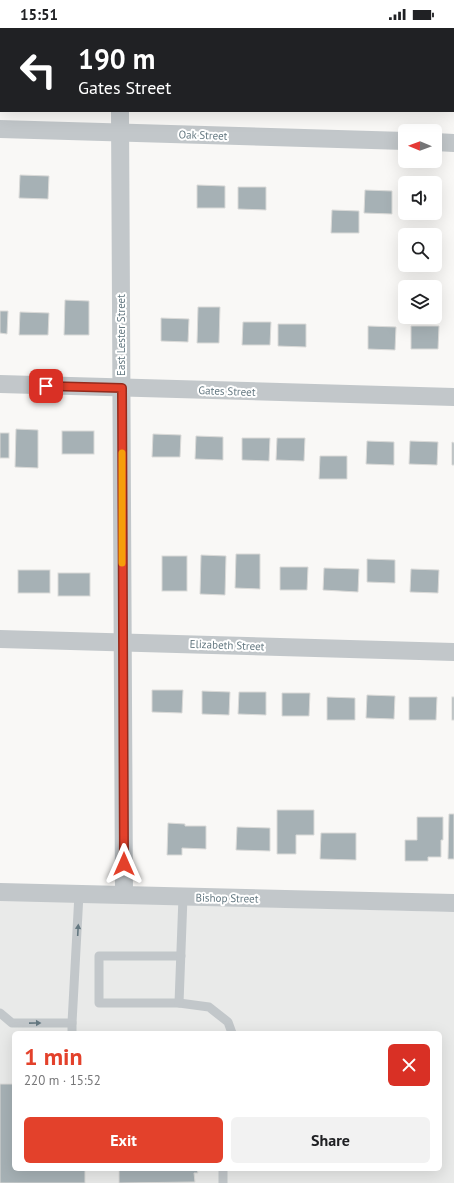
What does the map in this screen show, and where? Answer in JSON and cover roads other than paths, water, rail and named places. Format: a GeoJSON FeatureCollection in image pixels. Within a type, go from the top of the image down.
{"type":"FeatureCollection","features":[{"type":"Feature","properties":{"kind":"street","name":"East Lester Street"},"geometry":{"type":"LineString","coordinates":[[120,112],[124,895]]}},
{"type":"Feature","properties":{"kind":"street","name":"Oak Street"},"geometry":{"type":"LineString","coordinates":[[0,130],[398,141]]}},
{"type":"Feature","properties":{"kind":"street"},"geometry":{"type":"LineString","coordinates":[[442,142],[454,143]]}},
{"type":"Feature","properties":{"kind":"street","name":"Gates Street"},"geometry":{"type":"LineString","coordinates":[[0,384],[454,397]]}},
{"type":"Feature","properties":{"kind":"street","name":"Elizabeth Street"},"geometry":{"type":"LineString","coordinates":[[0,639],[454,652]]}},
{"type":"Feature","properties":{"kind":"street","name":"Bishop Street"},"geometry":{"type":"LineString","coordinates":[[0,892],[454,903]]}},
{"type":"Feature","properties":{"kind":"lane"},"geometry":{"type":"LineString","coordinates":[[72,1031],[80,894]]}},
{"type":"Feature","properties":{"kind":"lane"},"geometry":{"type":"LineString","coordinates":[[179,1003],[183,897]]}},
{"type":"Feature","properties":{"kind":"lane"},"geometry":{"type":"LineString","coordinates":[[181,956],[99,956],[99,1003],[179,1003],[209,1007],[228,1022],[231,1031]]}},
{"type":"Feature","properties":{"kind":"lane"},"geometry":{"type":"LineString","coordinates":[[0,1013],[12,1023],[72,1022]]}},
{"type":"Feature","properties":{"kind":"lane"},"geometry":{"type":"LineString","coordinates":[[223,1171],[223,1183]]}}]}
